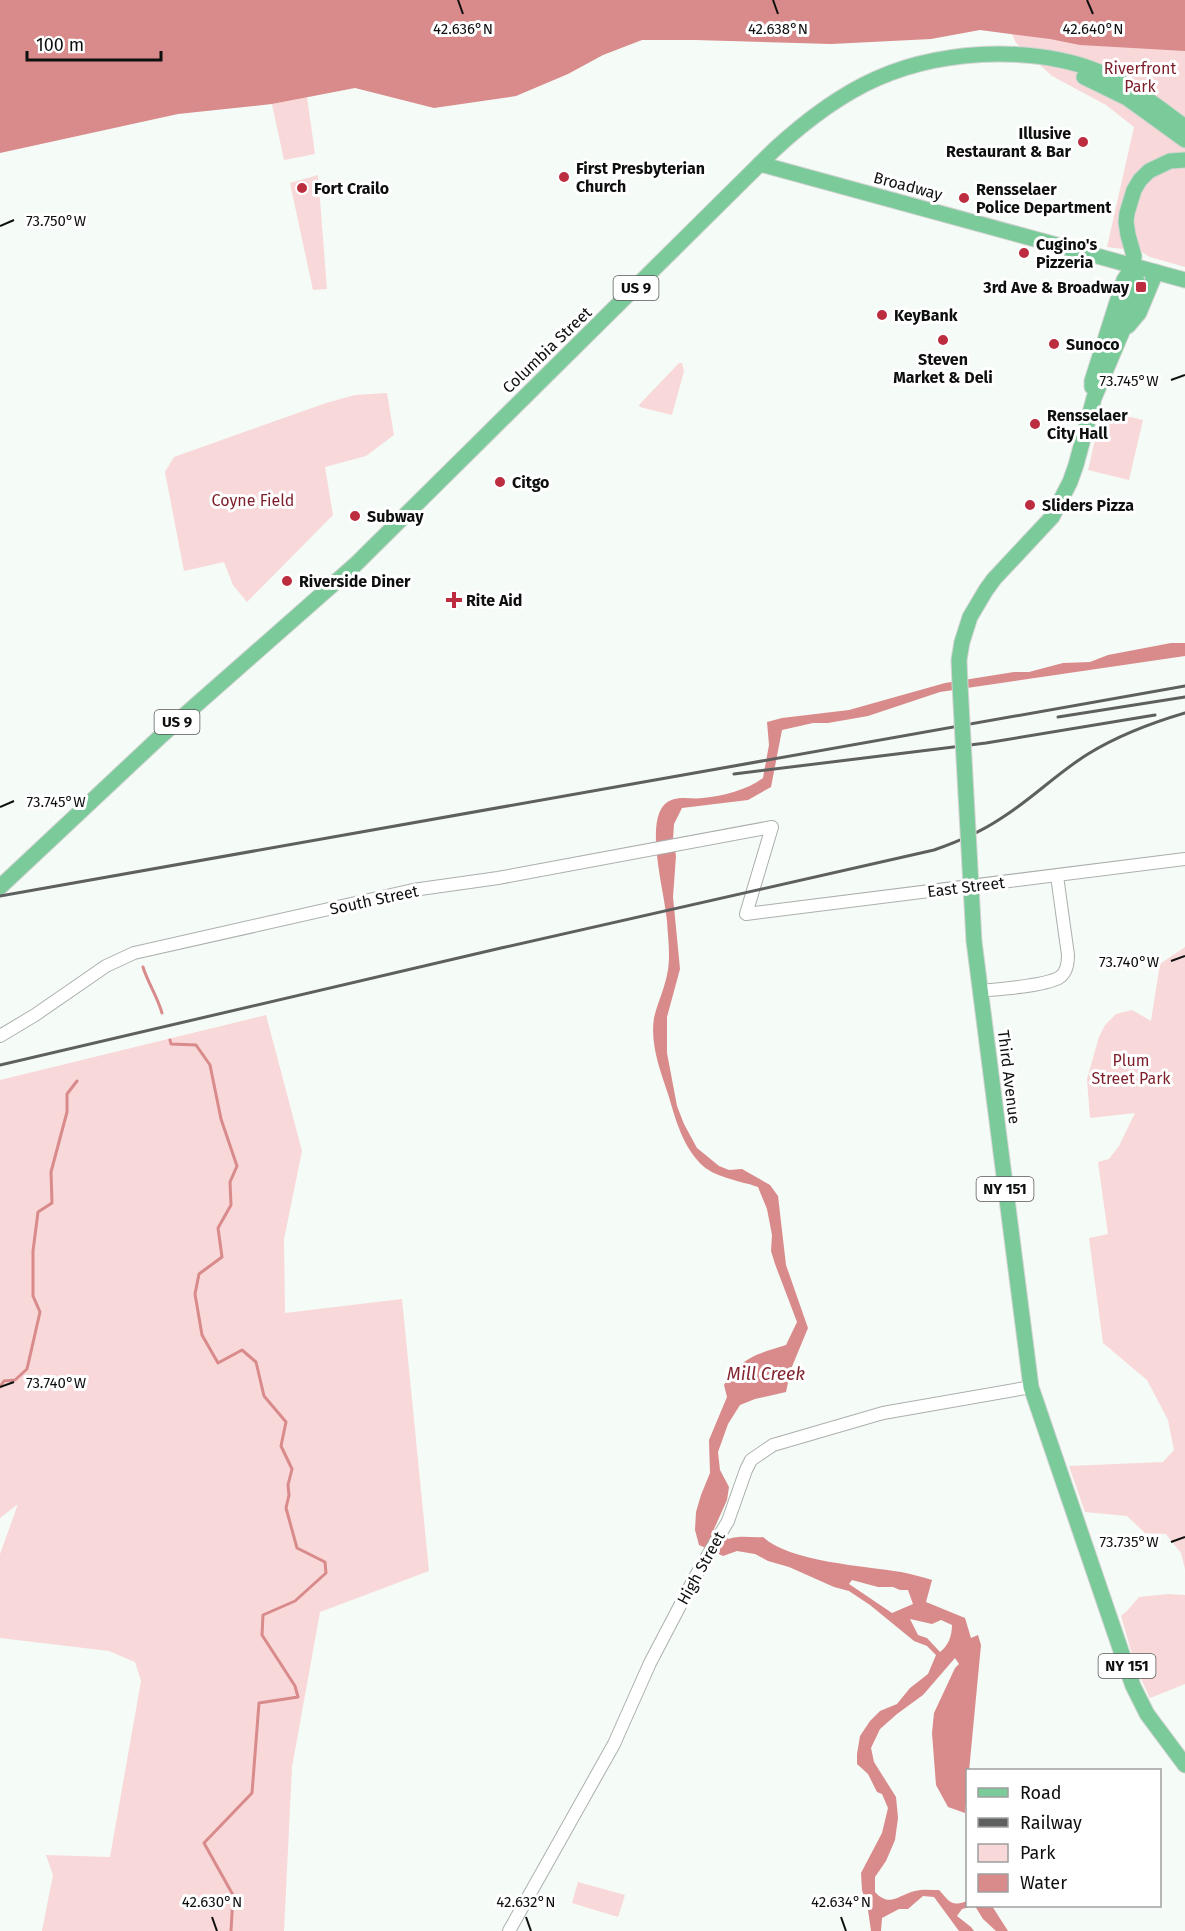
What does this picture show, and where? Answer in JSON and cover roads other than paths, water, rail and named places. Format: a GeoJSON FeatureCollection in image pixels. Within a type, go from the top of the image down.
{"type":"FeatureCollection","features":[{"type":"Feature","properties":{"kind":"main road","name":"US 9"},"geometry":{"type":"LineString","coordinates":[[998,54],[1048,65],[1092,80],[1146,111],[1185,140]]}},
{"type":"Feature","properties":{"kind":"main road","name":"US 9"},"geometry":{"type":"LineString","coordinates":[[760,164],[816,114],[843,95],[904,68],[936,59],[968,55],[1027,54],[1051,58],[1096,71],[1134,90],[1185,127]]}},
{"type":"Feature","properties":{"kind":"main road"},"geometry":{"type":"LineString","coordinates":[[1133,266],[1134,256],[1126,222],[1134,190],[1149,171],[1170,161],[1185,160]]}},
{"type":"Feature","properties":{"kind":"main road","name":"Broadway"},"geometry":{"type":"LineString","coordinates":[[760,164],[1185,280]]}},
{"type":"Feature","properties":{"kind":"main road","name":"Columbia Street"},"geometry":{"type":"LineString","coordinates":[[0,887],[208,694],[355,565],[760,164]]}},
{"type":"Feature","properties":{"kind":"main road","name":"Third Avenue"},"geometry":{"type":"LineString","coordinates":[[1133,266],[1137,282],[1122,332],[1094,398],[1076,465],[1064,495],[1052,517],[986,590],[970,617],[959,660],[974,941],[1031,1387],[1133,1686],[1148,1714],[1185,1765]]}},
{"type":"Feature","properties":{"kind":"main road","name":"Third Avenue"},"geometry":{"type":"LineString","coordinates":[[1094,398],[1092,381],[1124,280],[1133,266]]}},
{"type":"Feature","properties":{"kind":"main road"},"geometry":{"type":"LineString","coordinates":[[1122,332],[1139,313],[1156,272]]}},
{"type":"Feature","properties":{"kind":"street","name":"South Street"},"geometry":{"type":"LineString","coordinates":[[0,1036],[106,966],[134,954],[413,890],[498,878],[772,827],[746,914]]}},
{"type":"Feature","properties":{"kind":"street","name":"East Street"},"geometry":{"type":"LineString","coordinates":[[746,914],[1185,859]]}},
{"type":"Feature","properties":{"kind":"street"},"geometry":{"type":"LineString","coordinates":[[980,991],[1051,981],[1061,977],[1064,973],[1068,956],[1057,876]]}},
{"type":"Feature","properties":{"kind":"street","name":"High Street"},"geometry":{"type":"LineString","coordinates":[[509,1931],[614,1744],[650,1663],[695,1577],[728,1521],[751,1460],[773,1445],[883,1413],[1031,1387]]}},
{"type":"Feature","properties":{"kind":"water"},"geometry":{"type":"Polygon","coordinates":[[[0,0],[1185,0],[1185,51],[1080,45],[980,30],[931,39],[831,44],[642,40],[603,55],[568,74],[516,96],[434,108],[355,88],[272,104],[178,114],[0,153],[0,0]]]}},
{"type":"Feature","properties":{"kind":"water","name":"Mill Creek"},"geometry":{"type":"Polygon","coordinates":[[[1171,643],[1185,643],[1185,656],[940,692],[868,716],[828,723],[813,723],[782,730],[771,787],[748,800],[682,808],[674,824],[673,839],[676,856],[673,897],[680,969],[667,1017],[667,1053],[677,1106],[697,1148],[719,1166],[729,1170],[742,1169],[770,1185],[778,1196],[786,1265],[808,1328],[791,1369],[786,1392],[740,1405],[728,1424],[718,1452],[720,1470],[729,1487],[727,1500],[714,1529],[729,1539],[763,1537],[791,1552],[809,1557],[901,1572],[932,1580],[926,1602],[965,1618],[971,1638],[978,1635],[981,1645],[969,1769],[966,1769],[965,1813],[948,1807],[936,1785],[932,1733],[934,1713],[959,1664],[955,1658],[923,1695],[880,1729],[871,1748],[874,1762],[896,1797],[898,1818],[895,1840],[886,1861],[875,1877],[875,1892],[880,1897],[890,1900],[918,1890],[939,1890],[951,1902],[957,1904],[966,1901],[966,1907],[970,1907],[962,1909],[957,1916],[974,1931],[959,1931],[934,1897],[923,1896],[908,1909],[899,1909],[882,1918],[881,1931],[871,1931],[862,1890],[861,1873],[882,1833],[888,1808],[882,1794],[877,1792],[868,1774],[857,1764],[860,1736],[880,1711],[897,1704],[910,1688],[928,1674],[936,1655],[927,1646],[914,1641],[849,1591],[755,1554],[737,1551],[723,1556],[699,1545],[695,1530],[696,1512],[710,1473],[709,1440],[727,1397],[724,1385],[736,1369],[750,1358],[786,1345],[797,1322],[771,1251],[772,1235],[767,1209],[758,1187],[715,1174],[696,1158],[681,1132],[659,1066],[653,1028],[666,981],[669,955],[656,828],[659,815],[668,802],[683,798],[703,798],[727,794],[750,786],[763,778],[769,745],[767,722],[849,710],[945,683],[1014,672],[1029,672],[1063,663],[1090,662],[1108,655],[1171,643]],[[852,1580],[849,1584],[892,1613],[913,1604],[908,1590],[878,1587],[852,1580]],[[910,1619],[918,1635],[927,1638],[940,1652],[947,1644],[952,1625],[941,1620],[932,1624],[910,1619]]]}},
{"type":"Feature","properties":{"kind":"water"},"geometry":{"type":"Polygon","coordinates":[[[976,1907],[993,1907],[1008,1931],[996,1931],[983,1919],[976,1907]]]}},
{"type":"Feature","properties":{"kind":"waterway"},"geometry":{"type":"LineString","coordinates":[[143,967],[162,1013]]}},
{"type":"Feature","properties":{"kind":"waterway"},"geometry":{"type":"LineString","coordinates":[[170,1040],[171,1044],[196,1045],[210,1065],[221,1119],[237,1166],[230,1182],[231,1205],[218,1228],[222,1257],[199,1274],[195,1294],[202,1335],[218,1363],[242,1350],[256,1362],[264,1396],[286,1422],[281,1446],[292,1469],[286,1508],[297,1548],[325,1562],[326,1573],[295,1601],[263,1615],[262,1635],[295,1686],[298,1697],[259,1703],[252,1793],[204,1843],[233,1895],[231,1931]]}},
{"type":"Feature","properties":{"kind":"waterway"},"geometry":{"type":"LineString","coordinates":[[0,1387],[4,1381],[15,1380],[27,1369],[40,1312],[33,1296],[33,1251],[38,1212],[52,1203],[51,1172],[67,1112],[67,1094],[77,1081]]}},
{"type":"Feature","properties":{"kind":"railway"},"geometry":{"type":"LineString","coordinates":[[0,896],[1185,686]]}},
{"type":"Feature","properties":{"kind":"railway"},"geometry":{"type":"LineString","coordinates":[[1058,717],[1185,697]]}},
{"type":"Feature","properties":{"kind":"railway"},"geometry":{"type":"LineString","coordinates":[[0,1065],[934,850],[968,837],[992,824],[1077,761],[1100,747],[1135,730],[1185,713]]}},
{"type":"Feature","properties":{"kind":"railway"},"geometry":{"type":"LineString","coordinates":[[734,774],[986,743],[1155,715]]}},
{"type":"Feature","properties":{"kind":"place","name":"Illusive Restaurant & Bar"},"geometry":{"type":"Point","coordinates":[1083,142]}},
{"type":"Feature","properties":{"kind":"place","name":"First Presbyterian Church"},"geometry":{"type":"Point","coordinates":[564,177]}},
{"type":"Feature","properties":{"kind":"place","name":"Fort Crailo"},"geometry":{"type":"Point","coordinates":[302,188]}},
{"type":"Feature","properties":{"kind":"place","name":"Rensselaer Police Department"},"geometry":{"type":"Point","coordinates":[964,198]}},
{"type":"Feature","properties":{"kind":"place","name":"Cugino's Pizzeria"},"geometry":{"type":"Point","coordinates":[1024,253]}},
{"type":"Feature","properties":{"kind":"place","name":"3rd Ave & Broadway"},"geometry":{"type":"Point","coordinates":[1141,287]}},
{"type":"Feature","properties":{"kind":"place","name":"KeyBank"},"geometry":{"type":"Point","coordinates":[882,315]}},
{"type":"Feature","properties":{"kind":"place","name":"Steven Market & Deli"},"geometry":{"type":"Point","coordinates":[943,340]}},
{"type":"Feature","properties":{"kind":"place","name":"Sunoco"},"geometry":{"type":"Point","coordinates":[1054,344]}},
{"type":"Feature","properties":{"kind":"place","name":"Rensselaer City Hall"},"geometry":{"type":"Point","coordinates":[1035,424]}},
{"type":"Feature","properties":{"kind":"place","name":"Citgo"},"geometry":{"type":"Point","coordinates":[500,482]}},
{"type":"Feature","properties":{"kind":"place","name":"Sliders Pizza"},"geometry":{"type":"Point","coordinates":[1030,505]}},
{"type":"Feature","properties":{"kind":"place","name":"Subway"},"geometry":{"type":"Point","coordinates":[355,516]}},
{"type":"Feature","properties":{"kind":"place","name":"Riverside Diner"},"geometry":{"type":"Point","coordinates":[287,581]}},
{"type":"Feature","properties":{"kind":"place","name":"Rite Aid"},"geometry":{"type":"Point","coordinates":[454,600]}},
{"type":"Feature","properties":{"kind":"park label","name":"Riverfront Park"},"geometry":{"type":"Point","coordinates":[1140,77]}},
{"type":"Feature","properties":{"kind":"park label","name":"Coyne Field"},"geometry":{"type":"Point","coordinates":[253,500]}},
{"type":"Feature","properties":{"kind":"park label","name":"Plum Street Park"},"geometry":{"type":"Point","coordinates":[1131,1069]}}]}
